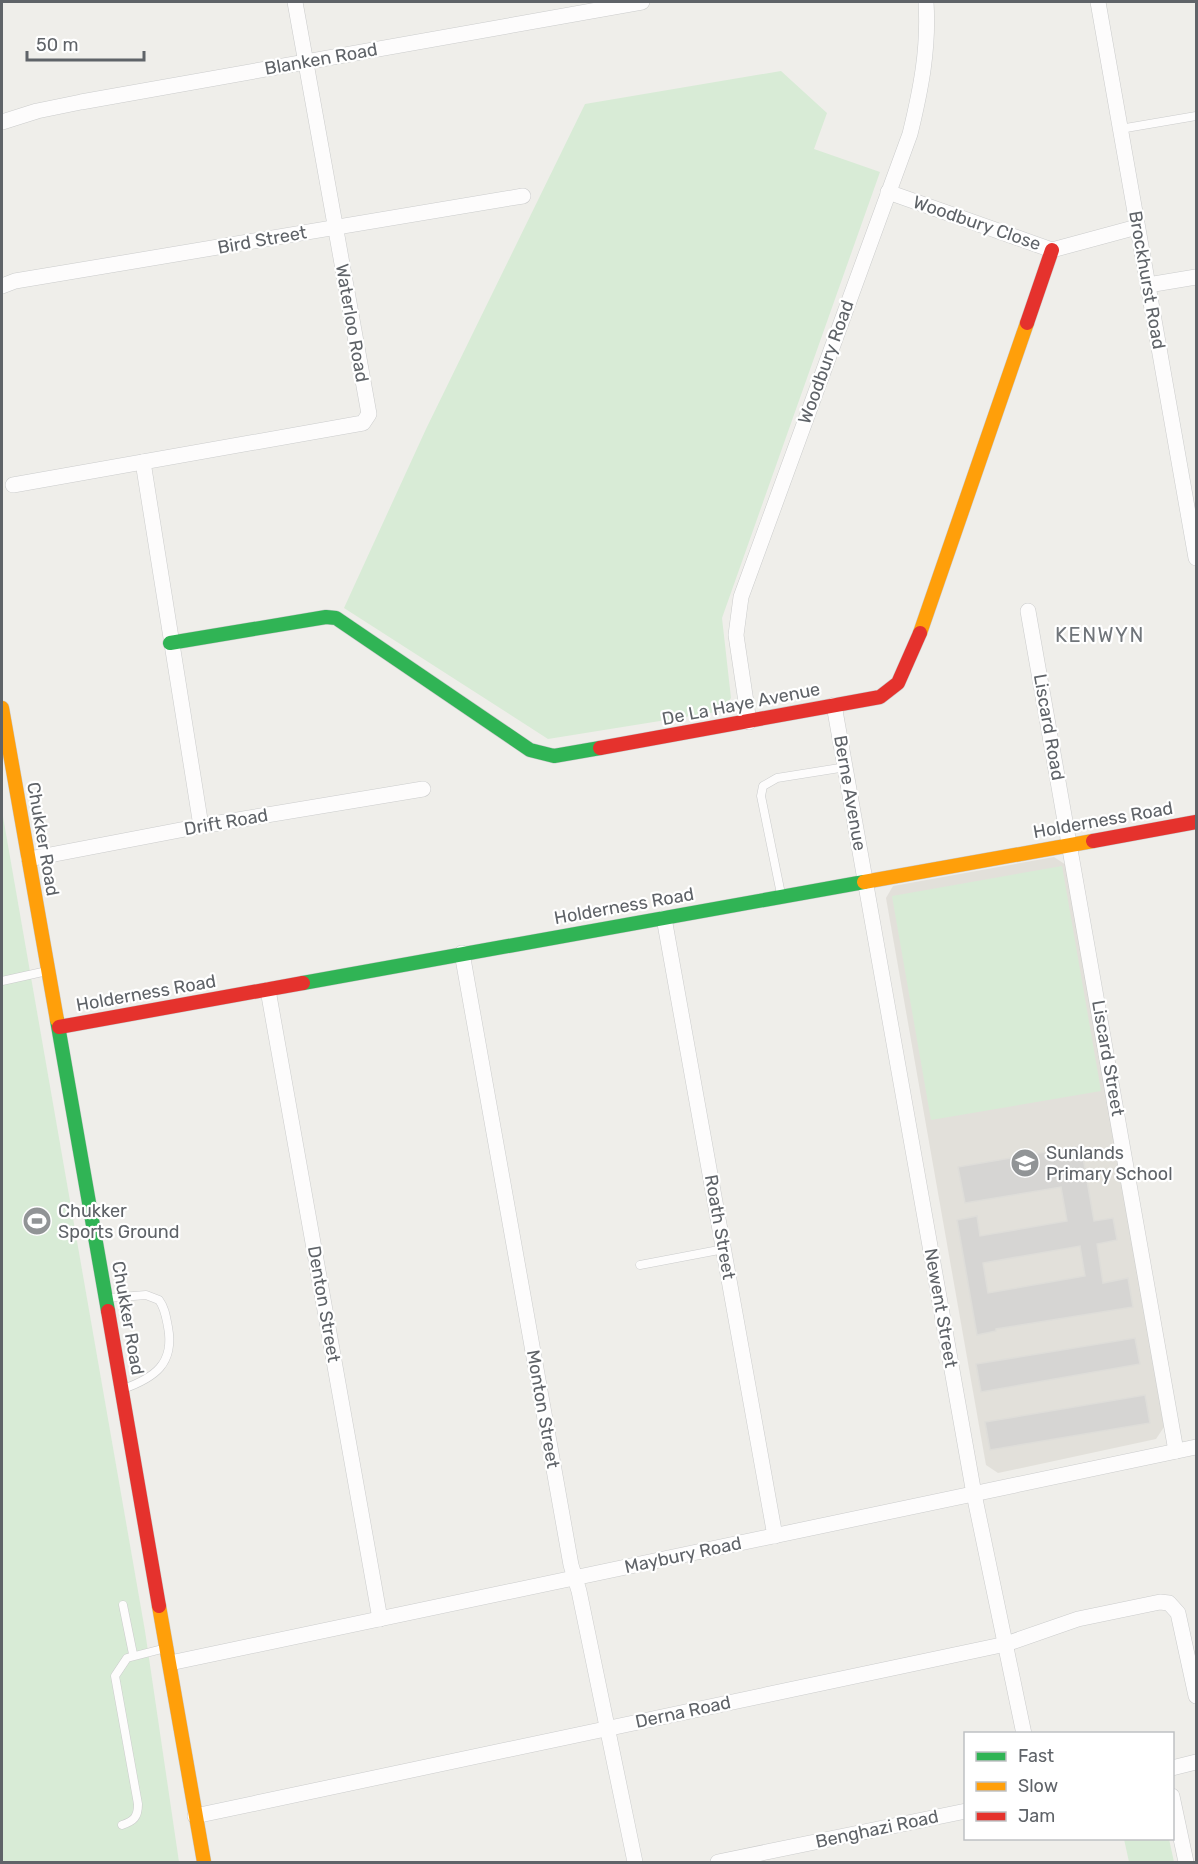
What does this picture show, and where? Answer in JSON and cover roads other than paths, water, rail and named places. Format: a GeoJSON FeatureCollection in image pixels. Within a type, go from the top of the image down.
{"type":"FeatureCollection","features":[{"type":"Feature","properties":{"kind":"street","name":"Waterloo Road"},"geometry":{"type":"LineString","coordinates":[[13,485],[366,421],[369,414],[295,2]]}},
{"type":"Feature","properties":{"kind":"street","name":"Blanken Road"},"geometry":{"type":"LineString","coordinates":[[2,122],[48,108],[642,2]]}},
{"type":"Feature","properties":{"kind":"street","name":"Woodbury Road"},"geometry":{"type":"LineString","coordinates":[[749,722],[736,635],[741,597],[910,134],[923,78],[928,30],[926,2]]}},
{"type":"Feature","properties":{"kind":"street","name":"Brockhurst Road"},"geometry":{"type":"LineString","coordinates":[[1098,2],[1197,558]]}},
{"type":"Feature","properties":{"kind":"street","name":"Woodbury Close"},"geometry":{"type":"LineString","coordinates":[[888,192],[1052,250],[1137,227]]}},
{"type":"Feature","properties":{"kind":"street","name":"Bird Street"},"geometry":{"type":"LineString","coordinates":[[2,286],[15,281],[523,196]]}},
{"type":"Feature","properties":{"kind":"street","name":"De La Haye Avenue"},"geometry":{"type":"LineString","coordinates":[[170,643],[326,617],[336,618],[530,750],[547,756],[880,697],[898,683],[905,671],[1052,250]]}},
{"type":"Feature","properties":{"kind":"street"},"geometry":{"type":"LineString","coordinates":[[1148,285],[1197,277]]}},
{"type":"Feature","properties":{"kind":"street"},"geometry":{"type":"LineString","coordinates":[[143,462],[170,643],[201,826]]}},
{"type":"Feature","properties":{"kind":"street","name":"Liscard Road"},"geometry":{"type":"LineString","coordinates":[[1028,611],[1070,843]]}},
{"type":"Feature","properties":{"kind":"street","name":"Berne Avenue"},"geometry":{"type":"LineString","coordinates":[[834,705],[866,881]]}},
{"type":"Feature","properties":{"kind":"street","name":"Chukker Road"},"geometry":{"type":"LineString","coordinates":[[2,708],[204,1863]]}},
{"type":"Feature","properties":{"kind":"street","name":"Drift Road"},"geometry":{"type":"LineString","coordinates":[[29,859],[201,826],[423,789]]}},
{"type":"Feature","properties":{"kind":"street","name":"Holderness Road"},"geometry":{"type":"LineString","coordinates":[[59,1027],[1070,843],[1197,822]]}},
{"type":"Feature","properties":{"kind":"street","name":"Liscard Street"},"geometry":{"type":"LineString","coordinates":[[1070,843],[1176,1451]]}},
{"type":"Feature","properties":{"kind":"street","name":"Newent Street"},"geometry":{"type":"LineString","coordinates":[[866,881],[974,1494],[1024,1732]]}},
{"type":"Feature","properties":{"kind":"street","name":"Roath Street"},"geometry":{"type":"LineString","coordinates":[[664,918],[775,1536]]}},
{"type":"Feature","properties":{"kind":"street","name":"Monton Street"},"geometry":{"type":"LineString","coordinates":[[462,953],[575,1578],[635,1863]]}},
{"type":"Feature","properties":{"kind":"street","name":"Denton Street"},"geometry":{"type":"LineString","coordinates":[[268,990],[380,1619]]}},
{"type":"Feature","properties":{"kind":"street","name":"Maybury Road"},"geometry":{"type":"LineString","coordinates":[[169,1656],[380,1619],[1197,1447]]}},
{"type":"Feature","properties":{"kind":"street","name":"Derna Road"},"geometry":{"type":"LineString","coordinates":[[195,1815],[1006,1644],[1078,1619],[1155,1602],[1169,1604],[1176,1609],[1181,1621],[1197,1696]]}},
{"type":"Feature","properties":{"kind":"street"},"geometry":{"type":"LineString","coordinates":[[1174,1768],[1197,1762]]}},
{"type":"Feature","properties":{"kind":"street"},"geometry":{"type":"LineString","coordinates":[[1174,1801],[1186,1863]]}},
{"type":"Feature","properties":{"kind":"street","name":"Benghazi Road"},"geometry":{"type":"LineString","coordinates":[[718,1863],[964,1811]]}},
{"type":"Feature","properties":{"kind":"lane"},"geometry":{"type":"LineString","coordinates":[[1120,129],[1197,116]]}},
{"type":"Feature","properties":{"kind":"lane"},"geometry":{"type":"LineString","coordinates":[[781,897],[761,796],[763,786],[777,778],[846,767]]}},
{"type":"Feature","properties":{"kind":"lane"},"geometry":{"type":"LineString","coordinates":[[2,981],[49,971]]}},
{"type":"Feature","properties":{"kind":"lane"},"geometry":{"type":"LineString","coordinates":[[640,1265],[724,1249]]}},
{"type":"Feature","properties":{"kind":"lane"},"geometry":{"type":"LineString","coordinates":[[106,1298],[146,1295],[159,1300],[165,1312],[169,1332],[167,1354],[159,1369],[144,1381],[122,1389]]}},
{"type":"Feature","properties":{"kind":"lane"},"geometry":{"type":"LineString","coordinates":[[123,1605],[133,1654]]}},
{"type":"Feature","properties":{"kind":"lane"},"geometry":{"type":"LineString","coordinates":[[122,1825],[132,1822],[137,1816],[138,1804],[114,1683],[122,1663],[133,1654],[169,1656]]}},
{"type":"Feature","properties":{"kind":"place","name":"Sunlands Primary School"},"geometry":{"type":"Point","coordinates":[1025,1163]}},
{"type":"Feature","properties":{"kind":"place","name":"Chukker Sports Ground"},"geometry":{"type":"Point","coordinates":[37,1221]}},
{"type":"Feature","properties":{"kind":"district","name":"KENWYN"},"geometry":{"type":"Point","coordinates":[1100,635]}}]}
